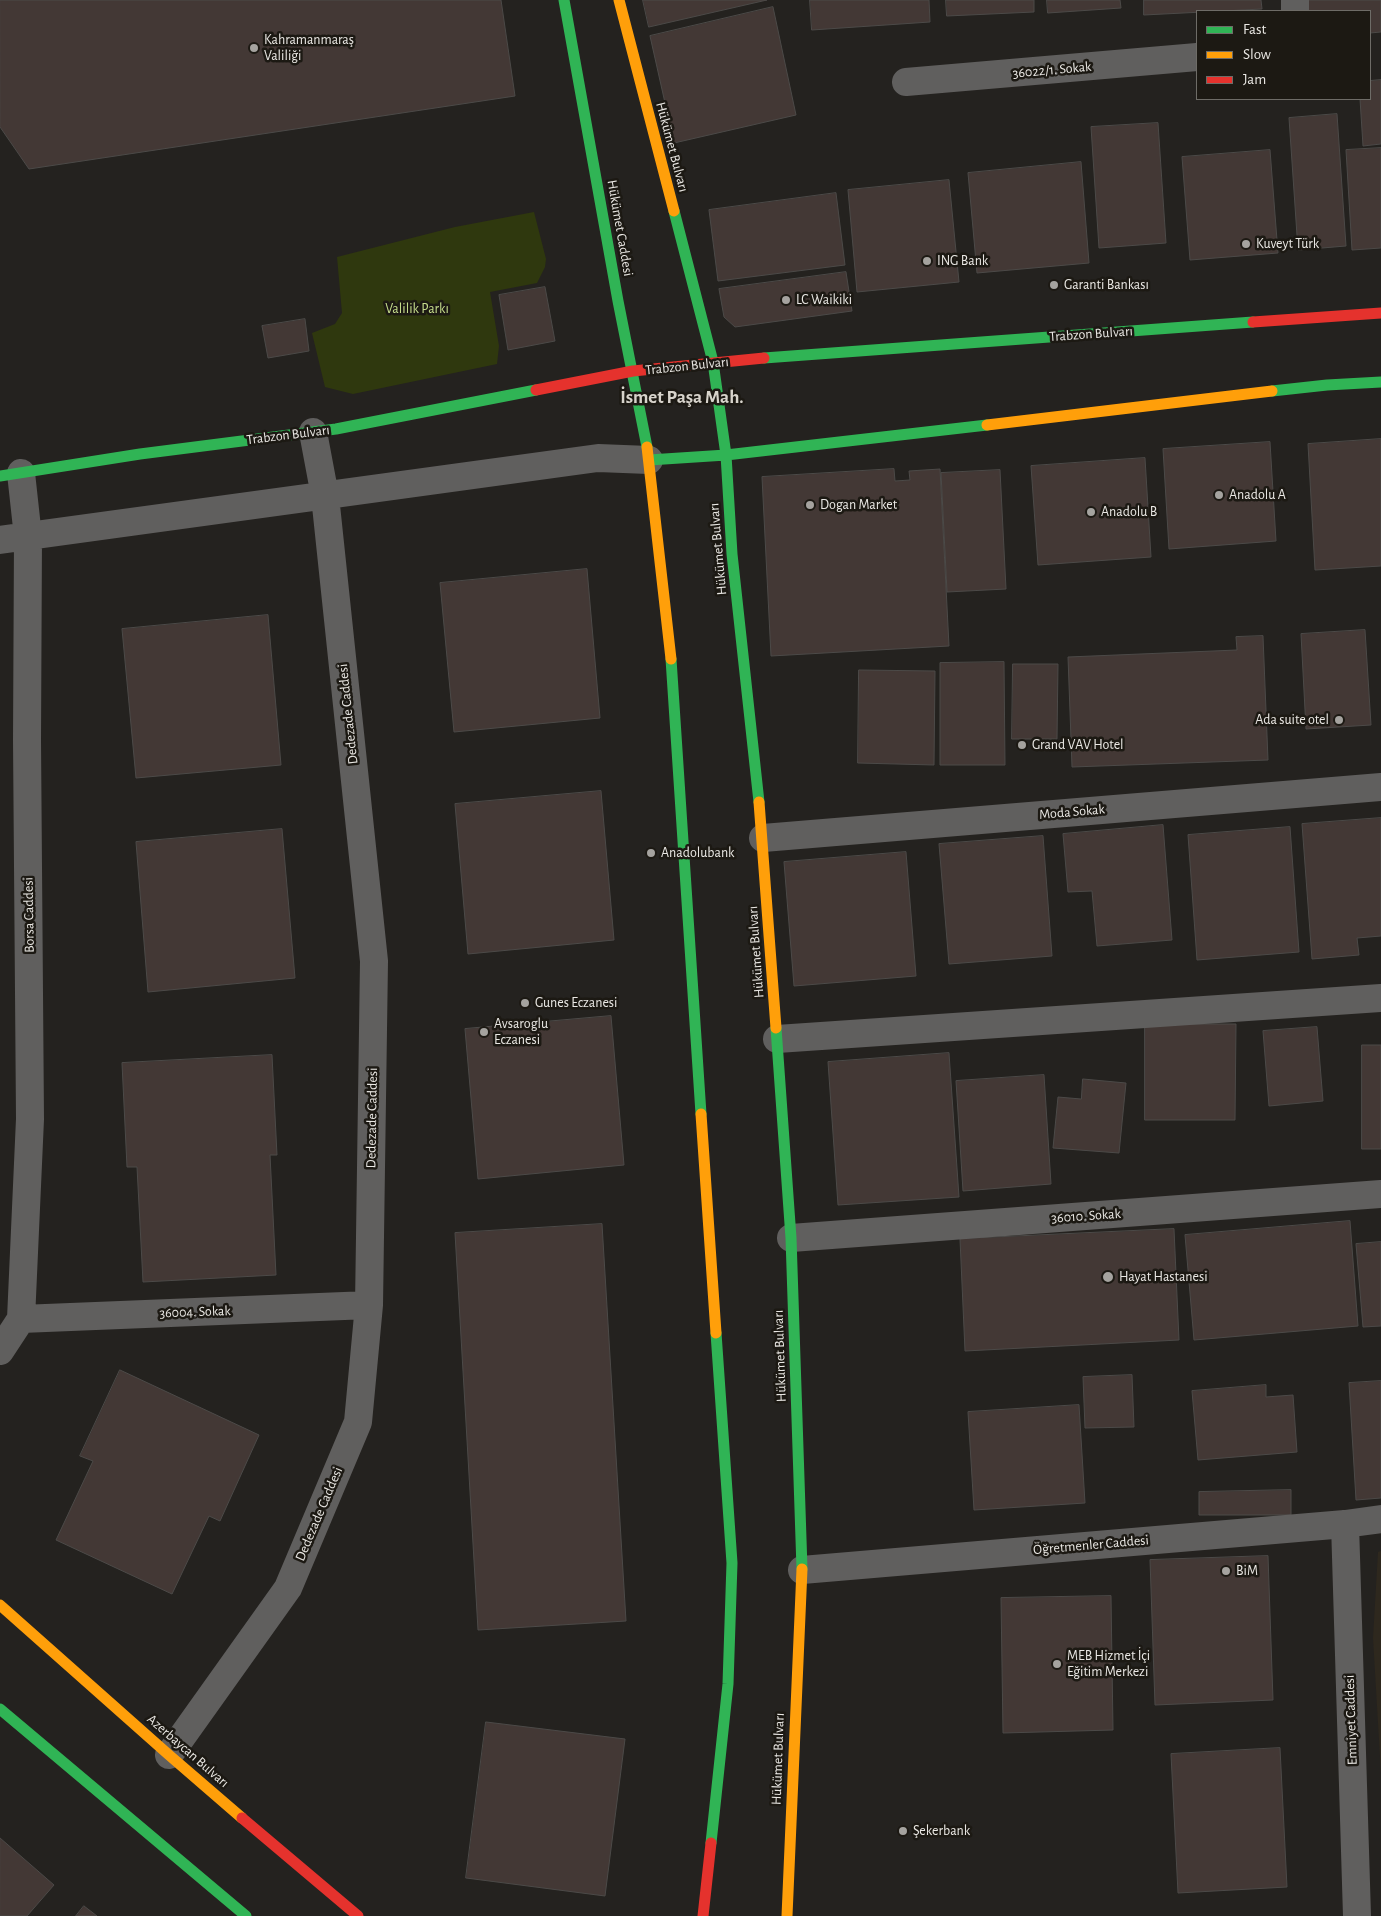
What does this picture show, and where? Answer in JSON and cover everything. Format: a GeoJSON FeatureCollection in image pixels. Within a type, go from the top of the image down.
{"type":"FeatureCollection","features":[{"type":"Feature","properties":{"kind":"main road","name":"Hükümet Caddesi"},"geometry":{"type":"LineString","coordinates":[[564,0],[618,301],[634,372],[649,460]]}},
{"type":"Feature","properties":{"kind":"main road","name":"Hükümet Bulvarı"},"geometry":{"type":"LineString","coordinates":[[619,0],[713,362],[726,455],[732,554],[763,838],[791,1238],[802,1570],[787,1916]]}},
{"type":"Feature","properties":{"kind":"main road","name":"Trabzon Bulvarı"},"geometry":{"type":"LineString","coordinates":[[10,474],[140,454],[336,429],[634,372],[713,362],[1381,313]]}},
{"type":"Feature","properties":{"kind":"main road"},"geometry":{"type":"LineString","coordinates":[[703,1916],[728,1684],[732,1563],[670,646],[649,460],[726,455],[1327,385],[1381,382]]}},
{"type":"Feature","properties":{"kind":"main road","name":"Azerbaycan Bulvarı"},"geometry":{"type":"LineString","coordinates":[[0,1605],[169,1755],[358,1916]]}},
{"type":"Feature","properties":{"kind":"main road"},"geometry":{"type":"LineString","coordinates":[[0,1710],[246,1916]]}},
{"type":"Feature","properties":{"kind":"street","name":"36022/1. Sokak"},"geometry":{"type":"LineString","coordinates":[[906,82],[1196,57]]}},
{"type":"Feature","properties":{"kind":"street","name":"Dedezade Caddesi"},"geometry":{"type":"LineString","coordinates":[[169,1755],[288,1588],[358,1422],[369,1306],[374,961],[325,496],[313,432]]}},
{"type":"Feature","properties":{"kind":"street"},"geometry":{"type":"LineString","coordinates":[[0,540],[28,538],[598,458],[649,460]]}},
{"type":"Feature","properties":{"kind":"street","name":"Borsa Caddesi"},"geometry":{"type":"LineString","coordinates":[[10,474],[28,538],[27,740],[30,1119],[21,1319]]}},
{"type":"Feature","properties":{"kind":"street","name":"Moda Sokak"},"geometry":{"type":"LineString","coordinates":[[763,838],[1381,787]]}},
{"type":"Feature","properties":{"kind":"street"},"geometry":{"type":"LineString","coordinates":[[777,1039],[1381,998]]}},
{"type":"Feature","properties":{"kind":"street","name":"36010. Sokak"},"geometry":{"type":"LineString","coordinates":[[791,1238],[1381,1194]]}},
{"type":"Feature","properties":{"kind":"street","name":"36004. Sokak"},"geometry":{"type":"LineString","coordinates":[[21,1319],[369,1306]]}},
{"type":"Feature","properties":{"kind":"street"},"geometry":{"type":"LineString","coordinates":[[0,1351],[21,1319]]}},
{"type":"Feature","properties":{"kind":"street","name":"Öğretmenler Caddesi"},"geometry":{"type":"LineString","coordinates":[[802,1570],[1381,1520]]}},
{"type":"Feature","properties":{"kind":"street","name":"Emniyet Caddesi"},"geometry":{"type":"LineString","coordinates":[[1344,1524],[1357,1916]]}},
{"type":"Feature","properties":{"kind":"shaded area"},"geometry":{"type":"Polygon","coordinates":[[[1381,1551],[1381,1774],[1373,1638],[1378,1552],[1381,1551]]]}},
{"type":"Feature","properties":{"kind":"green space","name":"Valilik Parkı"},"geometry":{"type":"Polygon","coordinates":[[[534,212],[546,259],[545,267],[537,283],[490,292],[499,346],[497,364],[353,394],[325,387],[312,333],[335,324],[342,313],[337,257],[455,227],[534,212]]]}},
{"type":"Feature","properties":{"kind":"building","name":"Kahramanmaraş Valiliği"},"geometry":{"type":"Polygon","coordinates":[[[0,0],[501,0],[515,96],[29,169],[0,127],[0,0]]]}},
{"type":"Feature","properties":{"kind":"building"},"geometry":{"type":"Polygon","coordinates":[[[643,0],[767,0],[649,27],[643,0]]]}},
{"type":"Feature","properties":{"kind":"building"},"geometry":{"type":"Polygon","coordinates":[[[810,0],[929,0],[930,22],[812,30],[810,0]]]}},
{"type":"Feature","properties":{"kind":"building"},"geometry":{"type":"Polygon","coordinates":[[[946,0],[1034,0],[1034,12],[947,16],[946,0]]]}},
{"type":"Feature","properties":{"kind":"building"},"geometry":{"type":"Polygon","coordinates":[[[1047,0],[1120,0],[1121,8],[1048,13],[1047,0]]]}},
{"type":"Feature","properties":{"kind":"building"},"geometry":{"type":"Polygon","coordinates":[[[1144,0],[1261,0],[1262,9],[1196,10],[1196,12],[1144,15],[1144,0]]]}},
{"type":"Feature","properties":{"kind":"building"},"geometry":{"type":"Polygon","coordinates":[[[1306,0],[1381,0],[1381,32],[1371,33],[1371,10],[1307,10],[1306,0]]]}},
{"type":"Feature","properties":{"kind":"building"},"geometry":{"type":"Polygon","coordinates":[[[773,7],[796,115],[674,143],[650,36],[773,7]]]}},
{"type":"Feature","properties":{"kind":"building"},"geometry":{"type":"Polygon","coordinates":[[[1381,80],[1381,144],[1363,146],[1360,100],[1371,100],[1371,81],[1381,80]]]}},
{"type":"Feature","properties":{"kind":"building"},"geometry":{"type":"Polygon","coordinates":[[[1337,114],[1346,246],[1298,250],[1289,118],[1337,114]]]}},
{"type":"Feature","properties":{"kind":"building"},"geometry":{"type":"Polygon","coordinates":[[[1158,123],[1166,243],[1099,248],[1091,127],[1158,123]]]}},
{"type":"Feature","properties":{"kind":"building"},"geometry":{"type":"Polygon","coordinates":[[[1381,148],[1381,248],[1352,250],[1346,150],[1381,148]]]}},
{"type":"Feature","properties":{"kind":"building"},"geometry":{"type":"Polygon","coordinates":[[[1270,150],[1278,253],[1190,260],[1182,157],[1270,150]]]}},
{"type":"Feature","properties":{"kind":"building"},"geometry":{"type":"Polygon","coordinates":[[[1081,162],[1089,263],[977,273],[968,173],[1081,162]]]}},
{"type":"Feature","properties":{"kind":"building"},"geometry":{"type":"Polygon","coordinates":[[[949,180],[959,282],[857,292],[848,190],[949,180]]]}},
{"type":"Feature","properties":{"kind":"building"},"geometry":{"type":"Polygon","coordinates":[[[836,193],[845,265],[718,281],[709,210],[836,193]]]}},
{"type":"Feature","properties":{"kind":"building","name":"LC Waikiki"},"geometry":{"type":"Polygon","coordinates":[[[846,272],[852,311],[735,327],[724,317],[719,289],[846,272]]]}},
{"type":"Feature","properties":{"kind":"building"},"geometry":{"type":"Polygon","coordinates":[[[545,287],[555,341],[508,350],[499,295],[545,287]]]}},
{"type":"Feature","properties":{"kind":"building"},"geometry":{"type":"Polygon","coordinates":[[[305,319],[309,351],[268,358],[262,326],[305,319]]]}},
{"type":"Feature","properties":{"kind":"building"},"geometry":{"type":"Polygon","coordinates":[[[1381,439],[1381,566],[1315,570],[1308,444],[1381,439]]]}},
{"type":"Feature","properties":{"kind":"building","name":"Anadolu A"},"geometry":{"type":"Polygon","coordinates":[[[1270,442],[1276,541],[1169,549],[1163,449],[1270,442]]]}},
{"type":"Feature","properties":{"kind":"building","name":"Anadolu B"},"geometry":{"type":"Polygon","coordinates":[[[1145,458],[1151,557],[1038,565],[1031,466],[1145,458]]]}},
{"type":"Feature","properties":{"kind":"building"},"geometry":{"type":"Polygon","coordinates":[[[894,469],[895,481],[910,480],[909,471],[940,469],[949,646],[771,656],[762,477],[894,469]]]}},
{"type":"Feature","properties":{"kind":"building"},"geometry":{"type":"Polygon","coordinates":[[[1000,470],[1006,589],[947,592],[941,473],[1000,470]]]}},
{"type":"Feature","properties":{"kind":"building"},"geometry":{"type":"Polygon","coordinates":[[[587,569],[600,718],[454,732],[440,583],[587,569]]]}},
{"type":"Feature","properties":{"kind":"building"},"geometry":{"type":"Polygon","coordinates":[[[268,615],[281,765],[136,778],[122,629],[268,615]]]}},
{"type":"Feature","properties":{"kind":"building"},"geometry":{"type":"Polygon","coordinates":[[[1365,630],[1371,725],[1306,729],[1301,634],[1365,630]]]}},
{"type":"Feature","properties":{"kind":"building"},"geometry":{"type":"Polygon","coordinates":[[[1263,636],[1268,760],[1072,767],[1068,657],[1237,650],[1236,637],[1263,636]]]}},
{"type":"Feature","properties":{"kind":"building"},"geometry":{"type":"Polygon","coordinates":[[[1004,662],[1005,765],[940,765],[940,663],[1004,662]]]}},
{"type":"Feature","properties":{"kind":"building"},"geometry":{"type":"Polygon","coordinates":[[[1013,664],[1058,664],[1057,739],[1012,739],[1013,664]]]}},
{"type":"Feature","properties":{"kind":"building"},"geometry":{"type":"Polygon","coordinates":[[[859,670],[935,671],[934,765],[858,763],[859,670]]]}},
{"type":"Feature","properties":{"kind":"building"},"geometry":{"type":"Polygon","coordinates":[[[601,791],[614,940],[468,954],[455,804],[601,791]]]}},
{"type":"Feature","properties":{"kind":"building"},"geometry":{"type":"Polygon","coordinates":[[[1381,818],[1381,936],[1357,938],[1359,955],[1312,959],[1302,824],[1381,818]]]}},
{"type":"Feature","properties":{"kind":"building"},"geometry":{"type":"Polygon","coordinates":[[[1163,825],[1172,940],[1097,946],[1092,891],[1068,892],[1063,834],[1163,825]]]}},
{"type":"Feature","properties":{"kind":"building"},"geometry":{"type":"Polygon","coordinates":[[[1290,827],[1299,952],[1197,960],[1188,835],[1290,827]]]}},
{"type":"Feature","properties":{"kind":"building"},"geometry":{"type":"Polygon","coordinates":[[[282,829],[295,978],[148,992],[136,842],[282,829]]]}},
{"type":"Feature","properties":{"kind":"building"},"geometry":{"type":"Polygon","coordinates":[[[1043,836],[1052,956],[949,964],[939,844],[1043,836]]]}},
{"type":"Feature","properties":{"kind":"building"},"geometry":{"type":"Polygon","coordinates":[[[906,852],[916,976],[794,986],[784,862],[906,852]]]}},
{"type":"Feature","properties":{"kind":"building"},"geometry":{"type":"Polygon","coordinates":[[[611,1016],[624,1165],[478,1179],[465,1029],[611,1016]]]}},
{"type":"Feature","properties":{"kind":"building"},"geometry":{"type":"Polygon","coordinates":[[[1145,1024],[1236,1024],[1235,1120],[1145,1120],[1145,1024]]]}},
{"type":"Feature","properties":{"kind":"building"},"geometry":{"type":"Polygon","coordinates":[[[1317,1027],[1323,1101],[1269,1106],[1263,1031],[1317,1027]]]}},
{"type":"Feature","properties":{"kind":"building"},"geometry":{"type":"Polygon","coordinates":[[[1362,1045],[1381,1045],[1381,1149],[1362,1149],[1362,1045]]]}},
{"type":"Feature","properties":{"kind":"building"},"geometry":{"type":"Polygon","coordinates":[[[949,1053],[959,1197],[838,1205],[828,1062],[949,1053]]]}},
{"type":"Feature","properties":{"kind":"building"},"geometry":{"type":"Polygon","coordinates":[[[272,1055],[277,1155],[270,1155],[276,1275],[143,1282],[137,1167],[127,1167],[122,1063],[272,1055]]]}},
{"type":"Feature","properties":{"kind":"building"},"geometry":{"type":"Polygon","coordinates":[[[1044,1075],[1051,1184],[963,1191],[956,1081],[1044,1075]]]}},
{"type":"Feature","properties":{"kind":"building"},"geometry":{"type":"Polygon","coordinates":[[[1083,1079],[1126,1083],[1119,1153],[1053,1148],[1058,1097],[1081,1099],[1083,1079]]]}},
{"type":"Feature","properties":{"kind":"building"},"geometry":{"type":"Polygon","coordinates":[[[1350,1221],[1358,1326],[1194,1340],[1185,1235],[1350,1221]]]}},
{"type":"Feature","properties":{"kind":"building"},"geometry":{"type":"Polygon","coordinates":[[[602,1224],[626,1621],[478,1630],[455,1233],[602,1224]]]}},
{"type":"Feature","properties":{"kind":"building"},"geometry":{"type":"Polygon","coordinates":[[[1174,1229],[1179,1340],[965,1351],[960,1239],[1174,1229]]]}},
{"type":"Feature","properties":{"kind":"building"},"geometry":{"type":"Polygon","coordinates":[[[1381,1242],[1381,1326],[1363,1327],[1356,1244],[1381,1242]]]}},
{"type":"Feature","properties":{"kind":"building"},"geometry":{"type":"Polygon","coordinates":[[[120,1370],[259,1435],[220,1521],[209,1516],[172,1594],[56,1540],[93,1461],[80,1456],[120,1370]]]}},
{"type":"Feature","properties":{"kind":"building"},"geometry":{"type":"Polygon","coordinates":[[[1132,1375],[1134,1427],[1085,1428],[1083,1377],[1132,1375]]]}},
{"type":"Feature","properties":{"kind":"building"},"geometry":{"type":"Polygon","coordinates":[[[1381,1381],[1381,1498],[1356,1500],[1349,1383],[1381,1381]]]}},
{"type":"Feature","properties":{"kind":"building"},"geometry":{"type":"Polygon","coordinates":[[[1266,1385],[1266,1397],[1293,1395],[1297,1452],[1198,1460],[1192,1391],[1266,1385]]]}},
{"type":"Feature","properties":{"kind":"building"},"geometry":{"type":"Polygon","coordinates":[[[1079,1405],[1085,1503],[974,1510],[968,1412],[1079,1405]]]}},
{"type":"Feature","properties":{"kind":"building"},"geometry":{"type":"Polygon","coordinates":[[[1291,1490],[1291,1515],[1199,1515],[1199,1492],[1291,1490]]]}},
{"type":"Feature","properties":{"kind":"building"},"geometry":{"type":"Polygon","coordinates":[[[1268,1556],[1273,1700],[1155,1705],[1150,1560],[1268,1556]]]}},
{"type":"Feature","properties":{"kind":"building","name":"MEB Hizmet İçi Eğitim Merkezi"},"geometry":{"type":"Polygon","coordinates":[[[1111,1596],[1113,1730],[1003,1733],[1001,1598],[1111,1596]]]}},
{"type":"Feature","properties":{"kind":"building"},"geometry":{"type":"Polygon","coordinates":[[[486,1722],[625,1739],[605,1896],[466,1878],[486,1722]]]}},
{"type":"Feature","properties":{"kind":"building"},"geometry":{"type":"Polygon","coordinates":[[[1280,1748],[1287,1887],[1178,1893],[1171,1754],[1280,1748]]]}},
{"type":"Feature","properties":{"kind":"building"},"geometry":{"type":"Polygon","coordinates":[[[0,1838],[54,1885],[27,1916],[0,1916],[0,1838]]]}},
{"type":"Feature","properties":{"kind":"building"},"geometry":{"type":"Polygon","coordinates":[[[84,1906],[97,1916],[76,1916],[84,1906]]]}},
{"type":"Feature","properties":{"kind":"traffic: fast"},"geometry":{"type":"LineString","coordinates":[[564,0],[618,301],[647,447]]}},
{"type":"Feature","properties":{"kind":"traffic: fast"},"geometry":{"type":"LineString","coordinates":[[674,211],[713,362],[726,455],[732,554],[759,802]]}},
{"type":"Feature","properties":{"kind":"traffic: fast"},"geometry":{"type":"LineString","coordinates":[[764,358],[1253,322]]}},
{"type":"Feature","properties":{"kind":"traffic: fast"},"geometry":{"type":"LineString","coordinates":[[1272,391],[1381,382]]}},
{"type":"Feature","properties":{"kind":"traffic: fast"},"geometry":{"type":"LineString","coordinates":[[0,476],[140,454],[336,429],[536,390]]}},
{"type":"Feature","properties":{"kind":"traffic: fast"},"geometry":{"type":"LineString","coordinates":[[649,460],[726,455],[987,425]]}},
{"type":"Feature","properties":{"kind":"traffic: fast"},"geometry":{"type":"LineString","coordinates":[[671,659],[701,1114]]}},
{"type":"Feature","properties":{"kind":"traffic: fast"},"geometry":{"type":"LineString","coordinates":[[776,1028],[791,1238],[802,1569]]}},
{"type":"Feature","properties":{"kind":"traffic: fast"},"geometry":{"type":"LineString","coordinates":[[711,1843],[728,1684],[732,1563],[716,1333]]}},
{"type":"Feature","properties":{"kind":"traffic: fast"},"geometry":{"type":"LineString","coordinates":[[0,1709],[246,1916]]}},
{"type":"Feature","properties":{"kind":"traffic: slow"},"geometry":{"type":"LineString","coordinates":[[619,0],[674,211]]}},
{"type":"Feature","properties":{"kind":"traffic: slow"},"geometry":{"type":"LineString","coordinates":[[987,425],[1272,391]]}},
{"type":"Feature","properties":{"kind":"traffic: slow"},"geometry":{"type":"LineString","coordinates":[[647,447],[671,659]]}},
{"type":"Feature","properties":{"kind":"traffic: slow"},"geometry":{"type":"LineString","coordinates":[[759,802],[776,1028]]}},
{"type":"Feature","properties":{"kind":"traffic: slow"},"geometry":{"type":"LineString","coordinates":[[701,1114],[716,1333]]}},
{"type":"Feature","properties":{"kind":"traffic: slow"},"geometry":{"type":"LineString","coordinates":[[787,1916],[802,1569]]}},
{"type":"Feature","properties":{"kind":"traffic: slow"},"geometry":{"type":"LineString","coordinates":[[0,1605],[242,1818]]}},
{"type":"Feature","properties":{"kind":"traffic: jam"},"geometry":{"type":"LineString","coordinates":[[1253,322],[1381,313]]}},
{"type":"Feature","properties":{"kind":"traffic: jam"},"geometry":{"type":"LineString","coordinates":[[536,390],[633,371],[764,358]]}},
{"type":"Feature","properties":{"kind":"traffic: jam"},"geometry":{"type":"LineString","coordinates":[[242,1818],[358,1916]]}},
{"type":"Feature","properties":{"kind":"traffic: jam"},"geometry":{"type":"LineString","coordinates":[[703,1916],[711,1843]]}},
{"type":"Feature","properties":{"kind":"place","name":"Kahramanmaraş Valiliği"},"geometry":{"type":"Point","coordinates":[254,48]}},
{"type":"Feature","properties":{"kind":"place","name":"Kuveyt Türk"},"geometry":{"type":"Point","coordinates":[1246,244]}},
{"type":"Feature","properties":{"kind":"place","name":"ING Bank"},"geometry":{"type":"Point","coordinates":[927,261]}},
{"type":"Feature","properties":{"kind":"place","name":"Garanti Bankası"},"geometry":{"type":"Point","coordinates":[1054,285]}},
{"type":"Feature","properties":{"kind":"place","name":"LC Waikiki"},"geometry":{"type":"Point","coordinates":[786,300]}},
{"type":"Feature","properties":{"kind":"place","name":"Anadolu A"},"geometry":{"type":"Point","coordinates":[1219,495]}},
{"type":"Feature","properties":{"kind":"place","name":"Dogan Market"},"geometry":{"type":"Point","coordinates":[810,505]}},
{"type":"Feature","properties":{"kind":"place","name":"Anadolu B"},"geometry":{"type":"Point","coordinates":[1091,512]}},
{"type":"Feature","properties":{"kind":"place","name":"Ada suite otel"},"geometry":{"type":"Point","coordinates":[1339,720]}},
{"type":"Feature","properties":{"kind":"place","name":"Grand VAV Hotel"},"geometry":{"type":"Point","coordinates":[1022,745]}},
{"type":"Feature","properties":{"kind":"place","name":"Anadolubank"},"geometry":{"type":"Point","coordinates":[651,853]}},
{"type":"Feature","properties":{"kind":"place","name":"Gunes Eczanesi"},"geometry":{"type":"Point","coordinates":[525,1003]}},
{"type":"Feature","properties":{"kind":"place","name":"Avsaroglu Eczanesi"},"geometry":{"type":"Point","coordinates":[484,1032]}},
{"type":"Feature","properties":{"kind":"place","name":"Hayat Hastanesi"},"geometry":{"type":"Point","coordinates":[1108,1277]}},
{"type":"Feature","properties":{"kind":"place","name":"BiM"},"geometry":{"type":"Point","coordinates":[1226,1571]}},
{"type":"Feature","properties":{"kind":"place","name":"MEB Hizmet İçi Eğitim Merkezi"},"geometry":{"type":"Point","coordinates":[1057,1664]}},
{"type":"Feature","properties":{"kind":"place","name":"Şekerbank"},"geometry":{"type":"Point","coordinates":[903,1831]}},
{"type":"Feature","properties":{"kind":"district","name":"İsmet Paşa Mah."},"geometry":{"type":"Point","coordinates":[682,397]}}]}
